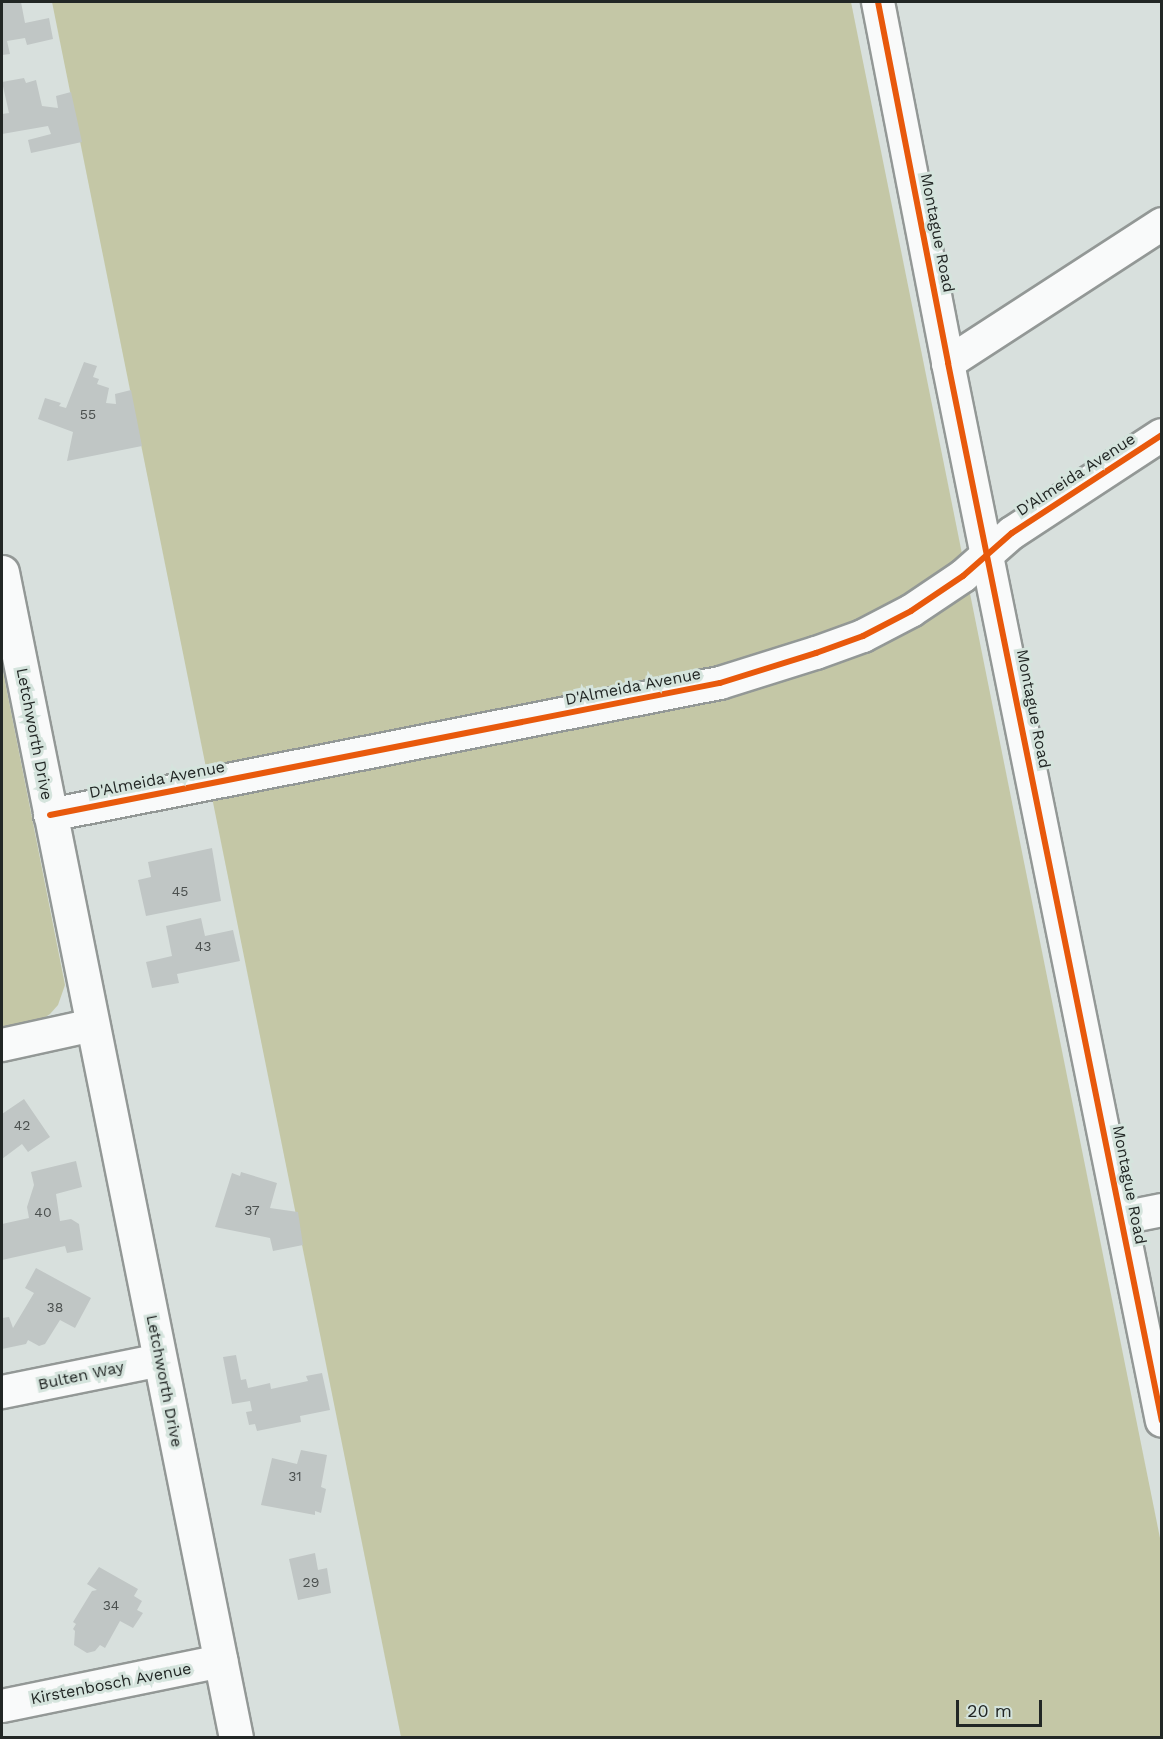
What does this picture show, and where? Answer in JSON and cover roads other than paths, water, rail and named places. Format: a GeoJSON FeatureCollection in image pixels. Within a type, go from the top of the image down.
{"type":"FeatureCollection","features":[{"type":"Feature","properties":{"kind":"street","name":"Montague Road"},"geometry":{"type":"LineString","coordinates":[[878,2],[948,363],[1122,1218],[1161,1421]]}},
{"type":"Feature","properties":{"kind":"street"},"geometry":{"type":"LineString","coordinates":[[948,363],[1161,224]]}},
{"type":"Feature","properties":{"kind":"street","name":"D'Almeida Avenue"},"geometry":{"type":"LineString","coordinates":[[50,815],[720,683],[863,636],[920,605],[963,576],[1012,533],[1161,435]]}},
{"type":"Feature","properties":{"kind":"street","name":"Letchworth Drive"},"geometry":{"type":"LineString","coordinates":[[2,580],[236,1737]]}},
{"type":"Feature","properties":{"kind":"street"},"geometry":{"type":"LineString","coordinates":[[2,1044],[93,1025]]}},
{"type":"Feature","properties":{"kind":"street"},"geometry":{"type":"LineString","coordinates":[[1122,1218],[1161,1210]]}},
{"type":"Feature","properties":{"kind":"street","name":"Bulten Way"},"geometry":{"type":"LineString","coordinates":[[2,1392],[160,1360]]}},
{"type":"Feature","properties":{"kind":"street","name":"Kirstenbosch Avenue"},"geometry":{"type":"LineString","coordinates":[[2,1706],[221,1661]]}}]}
